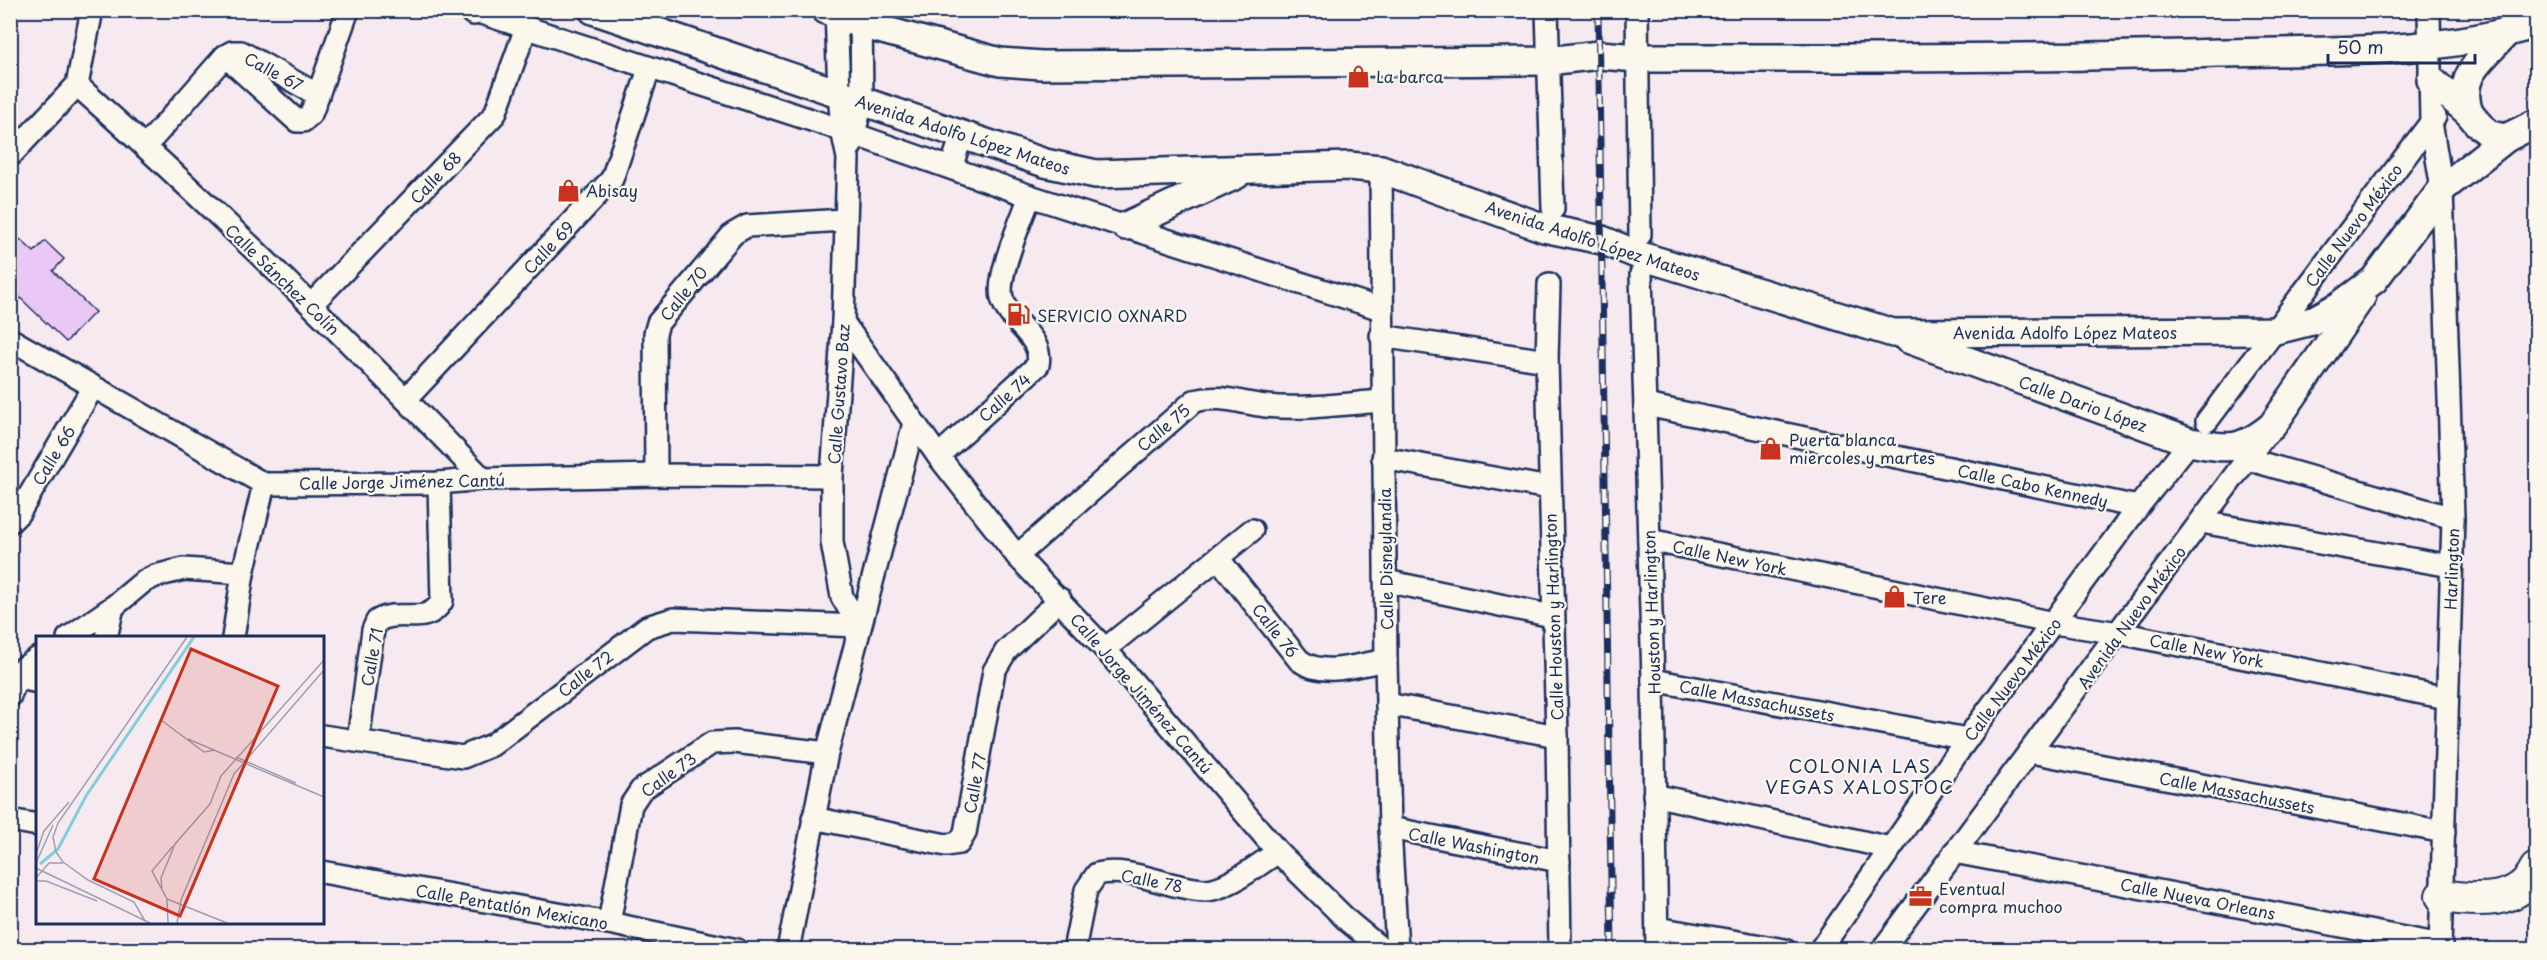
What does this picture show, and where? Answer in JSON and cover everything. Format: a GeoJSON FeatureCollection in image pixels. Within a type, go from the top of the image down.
{"type":"FeatureCollection","features":[{"type":"Feature","properties":{"kind":"highway"},"geometry":{"type":"LineString","coordinates":[[2442,896],[2470,900],[2509,895],[2525,886],[2536,869]]}},
{"type":"Feature","properties":{"kind":"main road","name":"Avenida Adolfo López Mateos"},"geometry":{"type":"LineString","coordinates":[[593,10],[1045,163],[1096,174],[1349,166],[1381,169],[1544,228],[1602,240],[1641,256],[1893,333],[2272,331],[2312,321],[2339,306],[2373,280],[2442,189],[2506,138],[2536,123]]}},
{"type":"Feature","properties":{"kind":"main road"},"geometry":{"type":"LineString","coordinates":[[844,14],[1000,62],[1042,65],[1548,61],[1599,55],[1638,58],[2051,58],[2401,49],[2506,33],[2536,24]]}},
{"type":"Feature","properties":{"kind":"main road","name":"Calle Nuevo México"},"geometry":{"type":"LineString","coordinates":[[2462,96],[2506,33]]}},
{"type":"Feature","properties":{"kind":"main road"},"geometry":{"type":"LineString","coordinates":[[2431,80],[2462,96],[2479,126],[2491,135],[2506,138]]}},
{"type":"Feature","properties":{"kind":"main road"},"geometry":{"type":"LineString","coordinates":[[1126,226],[1245,171]]}},
{"type":"Feature","properties":{"kind":"main road","name":"Avenida Nuevo México"},"geometry":{"type":"LineString","coordinates":[[2272,426],[2373,280]]}},
{"type":"Feature","properties":{"kind":"main road","name":"Calle Dario López"},"geometry":{"type":"LineString","coordinates":[[1893,333],[2190,442],[2221,448],[2241,446],[2254,440],[2272,426]]}},
{"type":"Feature","properties":{"kind":"street"},"geometry":{"type":"LineString","coordinates":[[10,156],[77,86],[92,10]]}},
{"type":"Feature","properties":{"kind":"street","name":"Calle 67"},"geometry":{"type":"LineString","coordinates":[[145,147],[225,56],[232,52],[241,52],[318,95],[348,10]]}},
{"type":"Feature","properties":{"kind":"street"},"geometry":{"type":"LineString","coordinates":[[1547,10],[1553,209]]}},
{"type":"Feature","properties":{"kind":"street"},"geometry":{"type":"LineString","coordinates":[[1637,10],[1640,235]]}},
{"type":"Feature","properties":{"kind":"street","name":"Harlington"},"geometry":{"type":"LineString","coordinates":[[2429,10],[2431,122],[2442,189],[2453,518],[2441,947]]}},
{"type":"Feature","properties":{"kind":"street"},"geometry":{"type":"LineString","coordinates":[[473,11],[848,132],[1030,196],[1381,309]]}},
{"type":"Feature","properties":{"kind":"street","name":"Calle Gustavo Baz"},"geometry":{"type":"LineString","coordinates":[[844,14],[851,98],[844,220],[843,322],[832,476],[832,542],[842,597],[859,626]]}},
{"type":"Feature","properties":{"kind":"street","name":"Calle 68"},"geometry":{"type":"LineString","coordinates":[[311,305],[495,114],[526,28]]}},
{"type":"Feature","properties":{"kind":"street"},"geometry":{"type":"LineString","coordinates":[[225,56],[297,121],[303,121],[311,114],[318,95]]}},
{"type":"Feature","properties":{"kind":"street","name":"Calle 69"},"geometry":{"type":"LineString","coordinates":[[406,399],[612,178],[649,69]]}},
{"type":"Feature","properties":{"kind":"street","name":"Calle Sánchez Colín"},"geometry":{"type":"LineString","coordinates":[[77,86],[145,147],[311,305],[483,479]]}},
{"type":"Feature","properties":{"kind":"street","name":"Calle Nuevo México"},"geometry":{"type":"LineString","coordinates":[[2207,421],[2272,331],[2431,122],[2462,96]]}},
{"type":"Feature","properties":{"kind":"street"},"geometry":{"type":"LineString","coordinates":[[951,168],[962,135]]}},
{"type":"Feature","properties":{"kind":"street","name":"Calle Disneylandia"},"geometry":{"type":"LineString","coordinates":[[1381,169],[1381,401],[1390,828],[1396,950]]}},
{"type":"Feature","properties":{"kind":"street","name":"Calle 74"},"geometry":{"type":"LineString","coordinates":[[938,456],[1038,365],[1040,355],[1036,346],[1010,315],[1002,297],[1002,277],[1030,196]]}},
{"type":"Feature","properties":{"kind":"street","name":"Calle 70"},"geometry":{"type":"LineString","coordinates":[[657,475],[655,334],[658,323],[733,234],[747,226],[844,220]]}},
{"type":"Feature","properties":{"kind":"street","name":"Houston y Harlington"},"geometry":{"type":"LineString","coordinates":[[1641,274],[1653,680],[1657,939]]}},
{"type":"Feature","properties":{"kind":"street","name":"Calle Houston y Harlington"},"geometry":{"type":"LineString","coordinates":[[1549,284],[1546,361],[1557,736],[1560,950]]}},
{"type":"Feature","properties":{"kind":"street","name":"Calle Jorge Jiménez Cantú"},"geometry":{"type":"LineString","coordinates":[[843,322],[938,456],[1017,556],[1106,649],[1278,852],[1349,922],[1383,950]]}},
{"type":"Feature","properties":{"kind":"street"},"geometry":{"type":"LineString","coordinates":[[1381,336],[1546,361]]}},
{"type":"Feature","properties":{"kind":"street","name":"Calle Jorge Jiménez Cantú"},"geometry":{"type":"LineString","coordinates":[[10,339],[264,484],[439,483],[483,479],[657,475],[832,476]]}},
{"type":"Feature","properties":{"kind":"street","name":"Calle 66"},"geometry":{"type":"LineString","coordinates":[[10,522],[19,513],[93,387]]}},
{"type":"Feature","properties":{"kind":"street","name":"Calle 75"},"geometry":{"type":"LineString","coordinates":[[1017,556],[1194,401],[1210,397],[1267,406],[1314,407],[1381,401]]}},
{"type":"Feature","properties":{"kind":"street","name":"Calle Cabo Kennedy"},"geometry":{"type":"LineString","coordinates":[[1646,405],[2138,507]]}},
{"type":"Feature","properties":{"kind":"street"},"geometry":{"type":"LineString","coordinates":[[788,950],[827,753],[914,423]]}},
{"type":"Feature","properties":{"kind":"street","name":"Avenida Nuevo México"},"geometry":{"type":"LineString","coordinates":[[1882,950],[2272,426]]}},
{"type":"Feature","properties":{"kind":"street","name":"Calle Nuevo México"},"geometry":{"type":"LineString","coordinates":[[1820,950],[1967,739],[2138,507],[2190,442]]}},
{"type":"Feature","properties":{"kind":"street"},"geometry":{"type":"LineString","coordinates":[[1383,458],[1550,488]]}},
{"type":"Feature","properties":{"kind":"street"},"geometry":{"type":"LineString","coordinates":[[2247,459],[2453,518]]}},
{"type":"Feature","properties":{"kind":"street","name":"Calle 71"},"geometry":{"type":"LineString","coordinates":[[358,741],[373,630],[377,621],[395,614],[424,616],[436,611],[442,601],[439,483]]}},
{"type":"Feature","properties":{"kind":"street"},"geometry":{"type":"LineString","coordinates":[[232,636],[243,573],[264,484]]}},
{"type":"Feature","properties":{"kind":"street"},"geometry":{"type":"LineString","coordinates":[[2200,522],[2451,566]]}},
{"type":"Feature","properties":{"kind":"street"},"geometry":{"type":"LineString","coordinates":[[1106,649],[1252,530]]}},
{"type":"Feature","properties":{"kind":"street","name":"Calle New York"},"geometry":{"type":"LineString","coordinates":[[1649,540],[2054,623],[2119,633],[2447,698]]}},
{"type":"Feature","properties":{"kind":"street","name":"Calle 76"},"geometry":{"type":"LineString","coordinates":[[1218,558],[1299,660],[1308,667],[1320,670],[1386,660]]}},
{"type":"Feature","properties":{"kind":"street"},"geometry":{"type":"LineString","coordinates":[[71,636],[113,607],[143,582],[168,571],[201,568],[243,573]]}},
{"type":"Feature","properties":{"kind":"street"},"geometry":{"type":"LineString","coordinates":[[1386,581],[1552,616]]}},
{"type":"Feature","properties":{"kind":"street","name":"Calle 77"},"geometry":{"type":"LineString","coordinates":[[813,818],[946,845],[959,843],[966,833],[994,671],[1006,651],[1060,599]]}},
{"type":"Feature","properties":{"kind":"street"},"geometry":{"type":"LineString","coordinates":[[106,636],[113,607]]}},
{"type":"Feature","properties":{"kind":"street","name":"Calle 72"},"geometry":{"type":"LineString","coordinates":[[324,736],[463,757],[492,745],[647,627],[673,619],[859,626]]}},
{"type":"Feature","properties":{"kind":"street"},"geometry":{"type":"LineString","coordinates":[[13,686],[21,669],[36,659]]}},
{"type":"Feature","properties":{"kind":"street","name":"Calle Massachussets"},"geometry":{"type":"LineString","coordinates":[[1653,680],[1967,739]]}},
{"type":"Feature","properties":{"kind":"street"},"geometry":{"type":"LineString","coordinates":[[13,686],[36,682]]}},
{"type":"Feature","properties":{"kind":"street"},"geometry":{"type":"LineString","coordinates":[[1387,704],[1557,736]]}},
{"type":"Feature","properties":{"kind":"street","name":"Calle 73"},"geometry":{"type":"LineString","coordinates":[[609,923],[631,805],[641,790],[712,743],[734,742],[827,753]]}},
{"type":"Feature","properties":{"kind":"street","name":"Calle Massachussets"},"geometry":{"type":"LineString","coordinates":[[2031,752],[2444,832]]}},
{"type":"Feature","properties":{"kind":"street"},"geometry":{"type":"LineString","coordinates":[[1654,795],[1890,848]]}},
{"type":"Feature","properties":{"kind":"street"},"geometry":{"type":"LineString","coordinates":[[10,820],[36,825]]}},
{"type":"Feature","properties":{"kind":"street","name":"Calle Washington"},"geometry":{"type":"LineString","coordinates":[[1390,828],[1559,861]]}},
{"type":"Feature","properties":{"kind":"street","name":"Calle 78"},"geometry":{"type":"LineString","coordinates":[[1074,950],[1086,890],[1096,874],[1118,873],[1206,890],[1225,885],[1278,852]]}},
{"type":"Feature","properties":{"kind":"street","name":"Calle Nueva Orleans"},"geometry":{"type":"LineString","coordinates":[[1954,852],[2441,947]]}},
{"type":"Feature","properties":{"kind":"street","name":"Calle Pentatlón Mexicano"},"geometry":{"type":"LineString","coordinates":[[324,872],[609,923],[737,950]]}},
{"type":"Feature","properties":{"kind":"street"},"geometry":{"type":"LineString","coordinates":[[1657,939],[1785,950]]}},
{"type":"Feature","properties":{"kind":"building"},"geometry":{"type":"Polygon","coordinates":[[[10,230],[34,252],[45,241],[64,259],[53,271],[95,312],[66,342],[10,288],[10,230]]]}},
{"type":"Feature","properties":{"kind":"railway"},"geometry":{"type":"LineString","coordinates":[[1598,10],[1612,950]]}},
{"type":"Feature","properties":{"kind":"place","name":"La barca"},"geometry":{"type":"Point","coordinates":[1358,76]}},
{"type":"Feature","properties":{"kind":"place","name":"Abisay"},"geometry":{"type":"Point","coordinates":[568,190]}},
{"type":"Feature","properties":{"kind":"place","name":"SERVICIO OXNARD"},"geometry":{"type":"Point","coordinates":[1019,315]}},
{"type":"Feature","properties":{"kind":"place","name":"Puerta blanca miercoles y martes"},"geometry":{"type":"Point","coordinates":[1771,448]}},
{"type":"Feature","properties":{"kind":"place","name":"Tere"},"geometry":{"type":"Point","coordinates":[1895,597]}},
{"type":"Feature","properties":{"kind":"place","name":"Eventual compra muchoo"},"geometry":{"type":"Point","coordinates":[1921,897]}},
{"type":"Feature","properties":{"kind":"district","name":"COLONIA LAS VEGAS XALOSTOC"},"geometry":{"type":"Point","coordinates":[1860,775]}}]}
